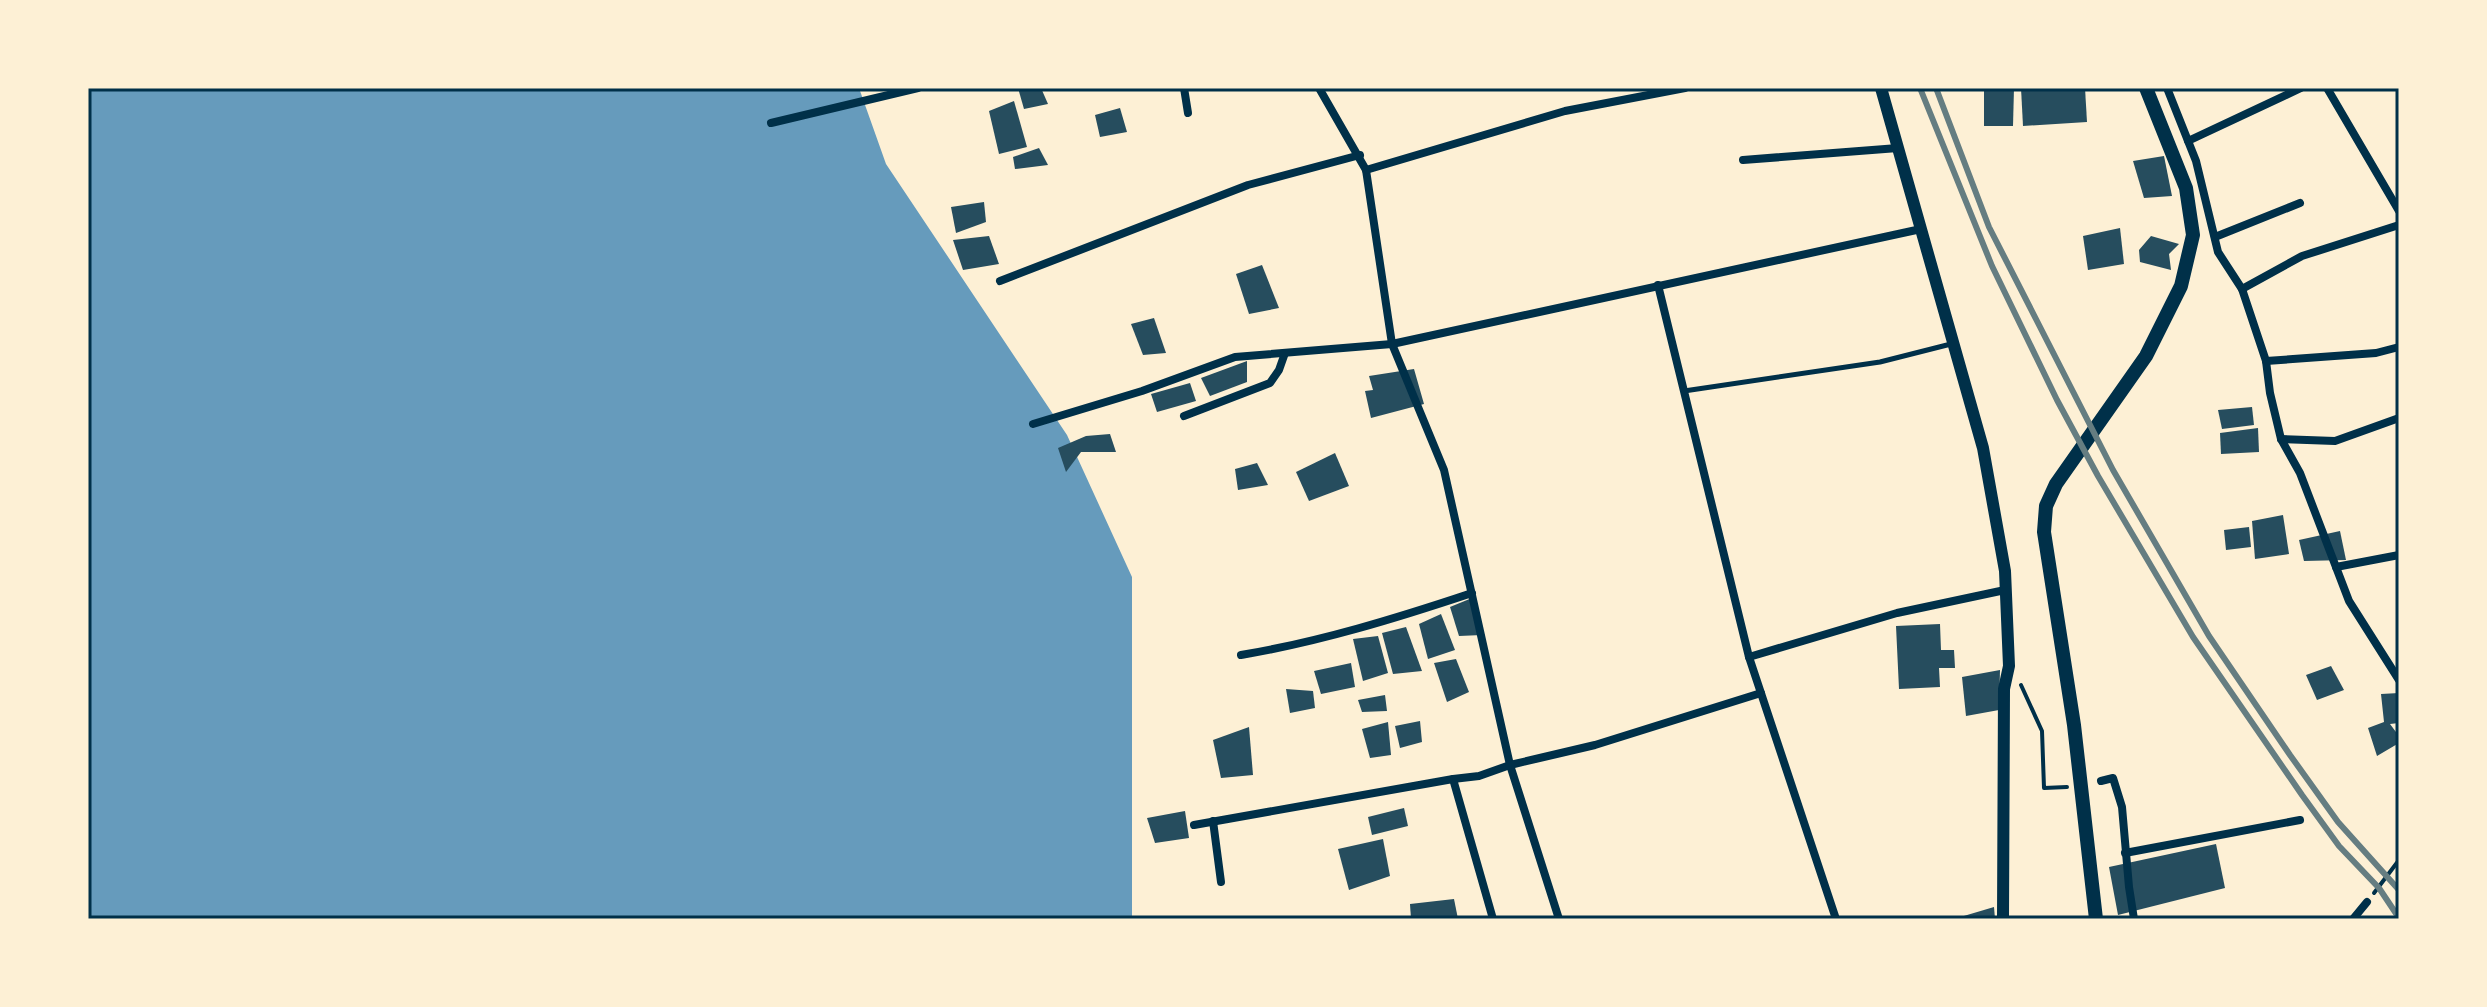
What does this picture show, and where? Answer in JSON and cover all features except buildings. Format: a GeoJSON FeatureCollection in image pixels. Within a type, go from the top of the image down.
{"type":"FeatureCollection","features":[{"type":"Feature","properties":{"kind":"main road"},"geometry":{"type":"LineString","coordinates":[[2096,919],[2074,725],[2044,532],[2046,506],[2056,484],[2146,356],[2181,286],[2193,235],[2186,188],[2146,88]]}},
{"type":"Feature","properties":{"kind":"street"},"geometry":{"type":"LineString","coordinates":[[771,123],[918,88]]}},
{"type":"Feature","properties":{"kind":"street"},"geometry":{"type":"LineString","coordinates":[[1184,88],[1188,113]]}},
{"type":"Feature","properties":{"kind":"street"},"geometry":{"type":"LineString","coordinates":[[1319,88],[1366,170],[1392,344],[1444,470],[1510,765],[1559,919]]}},
{"type":"Feature","properties":{"kind":"street"},"geometry":{"type":"LineString","coordinates":[[1366,170],[1565,111],[1685,88]]}},
{"type":"Feature","properties":{"kind":"street"},"geometry":{"type":"LineString","coordinates":[[1881,88],[1983,448],[2005,571],[2009,666],[2004,689],[2003,919]]}},
{"type":"Feature","properties":{"kind":"street"},"geometry":{"type":"LineString","coordinates":[[2167,88],[2196,161],[2218,252],[2242,289],[2266,361],[2281,439],[2300,473],[2349,601],[2399,680]]}},
{"type":"Feature","properties":{"kind":"street"},"geometry":{"type":"LineString","coordinates":[[2188,141],[2301,88]]}},
{"type":"Feature","properties":{"kind":"street"},"geometry":{"type":"LineString","coordinates":[[2327,88],[2399,211]]}},
{"type":"Feature","properties":{"kind":"street"},"geometry":{"type":"LineString","coordinates":[[1743,160],[1898,148]]}},
{"type":"Feature","properties":{"kind":"street"},"geometry":{"type":"LineString","coordinates":[[1000,281],[1248,185],[1360,155]]}},
{"type":"Feature","properties":{"kind":"street"},"geometry":{"type":"LineString","coordinates":[[2215,237],[2300,203]]}},
{"type":"Feature","properties":{"kind":"street"},"geometry":{"type":"LineString","coordinates":[[2242,289],[2302,256],[2399,225]]}},
{"type":"Feature","properties":{"kind":"street"},"geometry":{"type":"LineString","coordinates":[[1033,424],[1142,391],[1235,357],[1392,344],[1921,229]]}},
{"type":"Feature","properties":{"kind":"street"},"geometry":{"type":"LineString","coordinates":[[1658,285],[1749,657],[1836,919]]}},
{"type":"Feature","properties":{"kind":"street"},"geometry":{"type":"LineString","coordinates":[[2266,361],[2376,353],[2399,347]]}},
{"type":"Feature","properties":{"kind":"street"},"geometry":{"type":"LineString","coordinates":[[1184,416],[1270,383],[1285,353]]}},
{"type":"Feature","properties":{"kind":"street"},"geometry":{"type":"LineString","coordinates":[[2281,439],[2335,441],[2399,418]]}},
{"type":"Feature","properties":{"kind":"street"},"geometry":{"type":"LineString","coordinates":[[2336,567],[2399,555]]}},
{"type":"Feature","properties":{"kind":"street"},"geometry":{"type":"LineString","coordinates":[[1749,657],[1897,613],[2005,590]]}},
{"type":"Feature","properties":{"kind":"street"},"geometry":{"type":"LineString","coordinates":[[1241,655],[1282,648],[1400,617],[1472,593]]}},
{"type":"Feature","properties":{"kind":"street"},"geometry":{"type":"LineString","coordinates":[[1194,825],[1479,776],[1510,765],[1595,745],[1761,693]]}},
{"type":"Feature","properties":{"kind":"street"},"geometry":{"type":"LineString","coordinates":[[2101,781],[2113,778],[2118,792],[2134,919]]}},
{"type":"Feature","properties":{"kind":"street"},"geometry":{"type":"LineString","coordinates":[[1453,779],[1493,919]]}},
{"type":"Feature","properties":{"kind":"street"},"geometry":{"type":"LineString","coordinates":[[2125,853],[2300,820]]}},
{"type":"Feature","properties":{"kind":"street"},"geometry":{"type":"LineString","coordinates":[[1213,821],[1221,882]]}},
{"type":"Feature","properties":{"kind":"street"},"geometry":{"type":"LineString","coordinates":[[2353,919],[2367,902]]}},
{"type":"Feature","properties":{"kind":"lane"},"geometry":{"type":"LineString","coordinates":[[1684,391],[1880,362],[1954,344]]}},
{"type":"Feature","properties":{"kind":"path"},"geometry":{"type":"LineString","coordinates":[[2009,666],[2042,731],[2044,788],[2070,787]]}},
{"type":"Feature","properties":{"kind":"path"},"geometry":{"type":"LineString","coordinates":[[2367,902],[2399,860]]}},
{"type":"Feature","properties":{"kind":"water"},"geometry":{"type":"Polygon","coordinates":[[[88,88],[859,88],[886,164],[1067,435],[1132,577],[1132,919],[88,919],[88,88]]]}},
{"type":"Feature","properties":{"kind":"railway"},"geometry":{"type":"LineString","coordinates":[[1920,88],[1992,266],[2098,476],[2193,637],[2339,846],[2379,888],[2399,918]]}},
{"type":"Feature","properties":{"kind":"railway"},"geometry":{"type":"LineString","coordinates":[[1936,88],[1989,227],[2113,470],[2209,636],[2290,755],[2338,822],[2399,890]]}}]}
